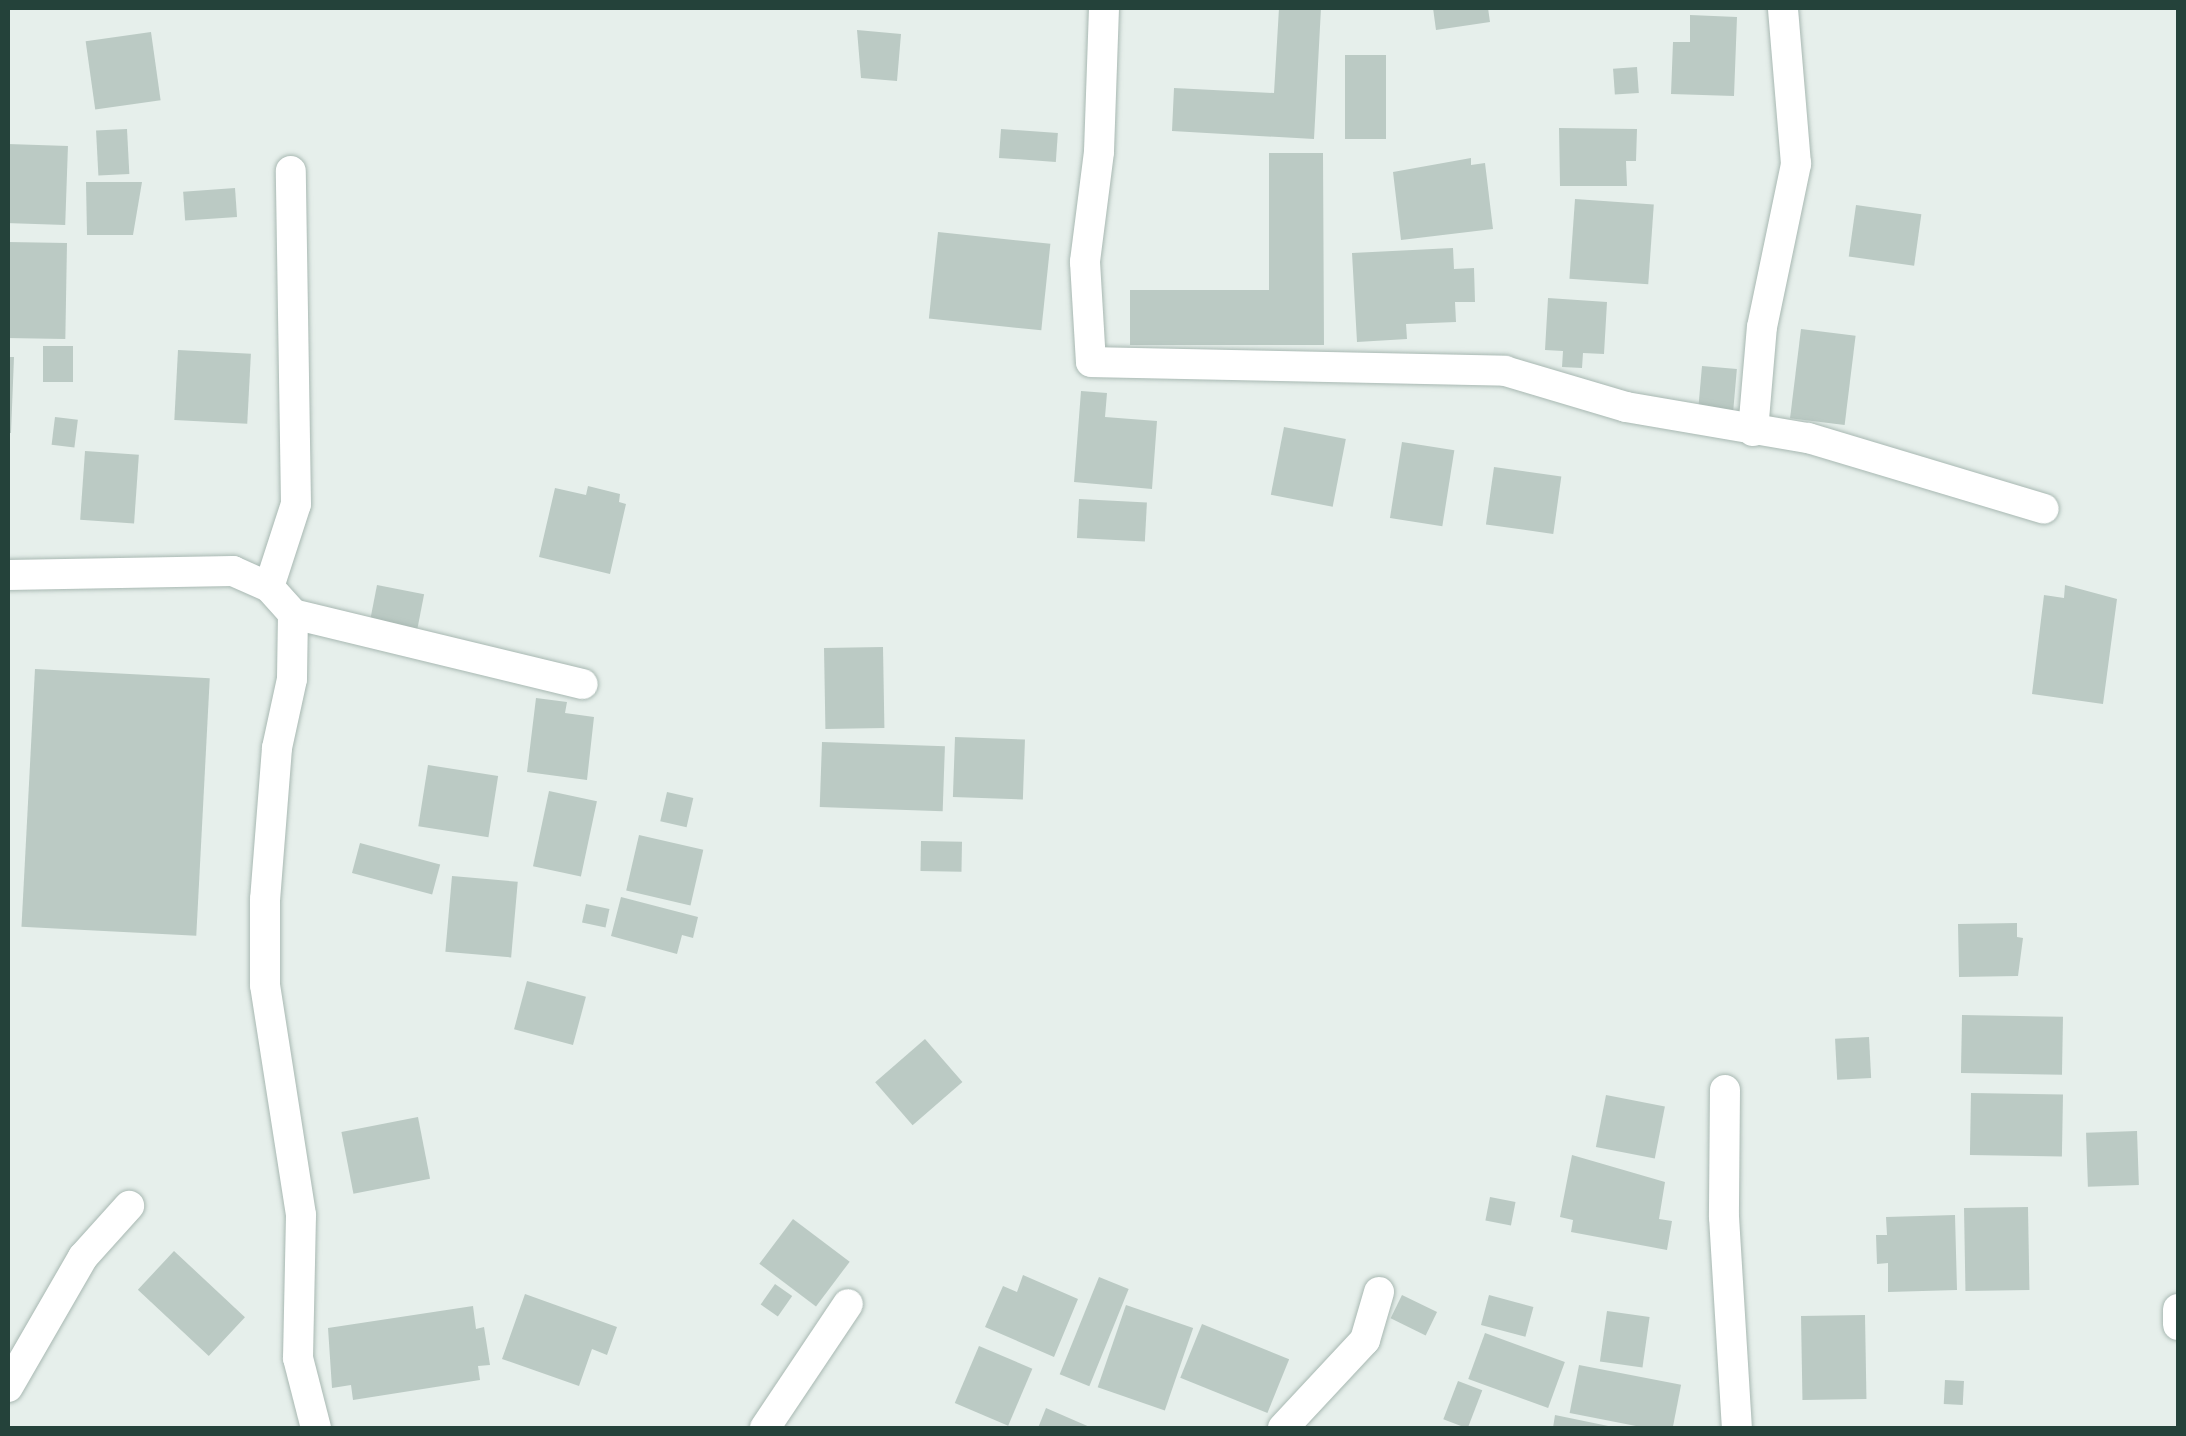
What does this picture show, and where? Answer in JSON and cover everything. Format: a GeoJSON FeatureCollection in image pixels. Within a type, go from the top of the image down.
{"type":"FeatureCollection","features":[{"type":"Feature","properties":{"kind":"street"},"geometry":{"type":"LineString","coordinates":[[1104,8],[1098,152],[1085,262],[1091,362],[1505,372],[1626,407],[1808,438],[2044,509]]}},
{"type":"Feature","properties":{"kind":"street"},"geometry":{"type":"LineString","coordinates":[[1754,431],[1762,326],[1796,164],[1783,8]]}},
{"type":"Feature","properties":{"kind":"street"},"geometry":{"type":"LineString","coordinates":[[269,588],[296,504],[291,171]]}},
{"type":"Feature","properties":{"kind":"street"},"geometry":{"type":"LineString","coordinates":[[8,575],[232,571],[269,588],[293,614],[583,684]]}},
{"type":"Feature","properties":{"kind":"street"},"geometry":{"type":"LineString","coordinates":[[293,614],[292,679],[277,748],[265,899],[265,984],[301,1214],[298,1358],[316,1428]]}},
{"type":"Feature","properties":{"kind":"street"},"geometry":{"type":"LineString","coordinates":[[1725,1090],[1724,1216],[1737,1428]]}},
{"type":"Feature","properties":{"kind":"street"},"geometry":{"type":"LineString","coordinates":[[8,1387],[83,1257],[128,1206]]}},
{"type":"Feature","properties":{"kind":"street"},"geometry":{"type":"LineString","coordinates":[[1283,1428],[1365,1340],[1379,1292]]}},
{"type":"Feature","properties":{"kind":"street"},"geometry":{"type":"LineString","coordinates":[[764,1428],[848,1304]]}},
{"type":"Feature","properties":{"kind":"street"},"geometry":{"type":"LineString","coordinates":[[2178,1309],[2178,1325]]}},
{"type":"Feature","properties":{"kind":"building"},"geometry":{"type":"Polygon","coordinates":[[[1279,8],[1321,8],[1314,139],[1172,131],[1174,88],[1274,93],[1279,8]]]}},
{"type":"Feature","properties":{"kind":"building"},"geometry":{"type":"Polygon","coordinates":[[[1433,8],[1488,8],[1490,22],[1436,30],[1433,8]]]}},
{"type":"Feature","properties":{"kind":"building"},"geometry":{"type":"Polygon","coordinates":[[[1690,15],[1737,17],[1734,96],[1671,94],[1673,42],[1690,42],[1690,15]]]}},
{"type":"Feature","properties":{"kind":"building"},"geometry":{"type":"Polygon","coordinates":[[[857,30],[901,34],[897,81],[861,78],[857,30]]]}},
{"type":"Feature","properties":{"kind":"building"},"geometry":{"type":"Polygon","coordinates":[[[151,32],[161,100],[95,110],[86,41],[151,32]]]}},
{"type":"Feature","properties":{"kind":"building"},"geometry":{"type":"Polygon","coordinates":[[[1345,55],[1386,55],[1386,139],[1345,139],[1345,55]]]}},
{"type":"Feature","properties":{"kind":"building"},"geometry":{"type":"Polygon","coordinates":[[[1637,67],[1639,93],[1615,95],[1613,69],[1637,67]]]}},
{"type":"Feature","properties":{"kind":"building"},"geometry":{"type":"Polygon","coordinates":[[[1559,128],[1637,129],[1636,161],[1626,161],[1627,186],[1560,186],[1559,128]]]}},
{"type":"Feature","properties":{"kind":"building"},"geometry":{"type":"Polygon","coordinates":[[[127,129],[129,174],[98,176],[96,131],[127,129]]]}},
{"type":"Feature","properties":{"kind":"building"},"geometry":{"type":"Polygon","coordinates":[[[1001,129],[1058,133],[1056,162],[999,158],[1001,129]]]}},
{"type":"Feature","properties":{"kind":"building"},"geometry":{"type":"Polygon","coordinates":[[[8,144],[68,146],[65,225],[8,223],[8,144]]]}},
{"type":"Feature","properties":{"kind":"building"},"geometry":{"type":"Polygon","coordinates":[[[1269,153],[1323,153],[1324,345],[1130,345],[1130,290],[1269,290],[1269,153]]]}},
{"type":"Feature","properties":{"kind":"building"},"geometry":{"type":"Polygon","coordinates":[[[1471,158],[1471,165],[1485,163],[1493,229],[1401,240],[1393,172],[1471,158]]]}},
{"type":"Feature","properties":{"kind":"building"},"geometry":{"type":"Polygon","coordinates":[[[86,182],[142,182],[133,235],[87,235],[86,182]]]}},
{"type":"Feature","properties":{"kind":"building"},"geometry":{"type":"Polygon","coordinates":[[[235,188],[237,217],[185,221],[183,192],[235,188]]]}},
{"type":"Feature","properties":{"kind":"building"},"geometry":{"type":"Polygon","coordinates":[[[1575,199],[1654,205],[1648,284],[1569,279],[1575,199]]]}},
{"type":"Feature","properties":{"kind":"building"},"geometry":{"type":"Polygon","coordinates":[[[1856,205],[1921,214],[1914,266],[1849,256],[1856,205]]]}},
{"type":"Feature","properties":{"kind":"building"},"geometry":{"type":"Polygon","coordinates":[[[938,232],[1050,244],[1041,330],[929,319],[938,232]]]}},
{"type":"Feature","properties":{"kind":"building"},"geometry":{"type":"Polygon","coordinates":[[[8,242],[67,243],[65,339],[8,338],[8,242]]]}},
{"type":"Feature","properties":{"kind":"building"},"geometry":{"type":"Polygon","coordinates":[[[1453,248],[1454,269],[1474,268],[1475,302],[1455,302],[1456,322],[1406,324],[1407,339],[1357,342],[1352,253],[1453,248]]]}},
{"type":"Feature","properties":{"kind":"building"},"geometry":{"type":"Polygon","coordinates":[[[1548,298],[1607,302],[1604,354],[1583,353],[1582,368],[1562,367],[1563,351],[1545,350],[1548,298]]]}},
{"type":"Feature","properties":{"kind":"building"},"geometry":{"type":"Polygon","coordinates":[[[1801,329],[1856,336],[1845,425],[1790,418],[1801,329]]]}},
{"type":"Feature","properties":{"kind":"building"},"geometry":{"type":"Polygon","coordinates":[[[43,346],[73,346],[73,382],[43,382],[43,346]]]}},
{"type":"Feature","properties":{"kind":"building"},"geometry":{"type":"Polygon","coordinates":[[[178,350],[251,354],[247,424],[174,420],[178,350]]]}},
{"type":"Feature","properties":{"kind":"building"},"geometry":{"type":"Polygon","coordinates":[[[8,357],[14,357],[11,433],[8,433],[8,357]]]}},
{"type":"Feature","properties":{"kind":"building"},"geometry":{"type":"Polygon","coordinates":[[[1702,366],[1737,369],[1733,413],[1698,410],[1702,366]]]}},
{"type":"Feature","properties":{"kind":"building"},"geometry":{"type":"Polygon","coordinates":[[[1081,391],[1107,393],[1105,417],[1157,421],[1152,489],[1074,482],[1081,391]]]}},
{"type":"Feature","properties":{"kind":"building"},"geometry":{"type":"Polygon","coordinates":[[[55,417],[78,420],[74,448],[52,445],[55,417]]]}},
{"type":"Feature","properties":{"kind":"building"},"geometry":{"type":"Polygon","coordinates":[[[1284,427],[1346,439],[1333,507],[1271,495],[1284,427]]]}},
{"type":"Feature","properties":{"kind":"building"},"geometry":{"type":"Polygon","coordinates":[[[1402,442],[1454,450],[1442,526],[1390,518],[1402,442]]]}},
{"type":"Feature","properties":{"kind":"building"},"geometry":{"type":"Polygon","coordinates":[[[85,451],[139,455],[134,524],[80,520],[85,451]]]}},
{"type":"Feature","properties":{"kind":"building"},"geometry":{"type":"Polygon","coordinates":[[[1494,467],[1561,476],[1553,534],[1486,524],[1494,467]]]}},
{"type":"Feature","properties":{"kind":"building"},"geometry":{"type":"Polygon","coordinates":[[[588,486],[620,494],[619,502],[626,504],[610,574],[539,557],[555,488],[586,495],[588,486]]]}},
{"type":"Feature","properties":{"kind":"building"},"geometry":{"type":"Polygon","coordinates":[[[1079,499],[1147,503],[1145,542],[1077,538],[1079,499]]]}},
{"type":"Feature","properties":{"kind":"building"},"geometry":{"type":"Polygon","coordinates":[[[377,585],[424,594],[416,636],[369,627],[377,585]]]}},
{"type":"Feature","properties":{"kind":"building"},"geometry":{"type":"Polygon","coordinates":[[[2065,585],[2117,599],[2103,704],[2032,694],[2044,595],[2064,598],[2065,585]]]}},
{"type":"Feature","properties":{"kind":"building"},"geometry":{"type":"Polygon","coordinates":[[[883,647],[884,728],[825,729],[824,648],[883,647]]]}},
{"type":"Feature","properties":{"kind":"building"},"geometry":{"type":"Polygon","coordinates":[[[35,669],[210,678],[196,936],[21,927],[35,669]]]}},
{"type":"Feature","properties":{"kind":"building"},"geometry":{"type":"Polygon","coordinates":[[[536,698],[567,702],[565,713],[594,717],[587,780],[527,772],[536,698]]]}},
{"type":"Feature","properties":{"kind":"building"},"geometry":{"type":"Polygon","coordinates":[[[955,737],[1025,739],[1023,799],[953,797],[955,737]]]}},
{"type":"Feature","properties":{"kind":"building"},"geometry":{"type":"Polygon","coordinates":[[[822,742],[945,746],[943,811],[820,807],[822,742]]]}},
{"type":"Feature","properties":{"kind":"building"},"geometry":{"type":"Polygon","coordinates":[[[428,765],[498,776],[488,837],[418,826],[428,765]]]}},
{"type":"Feature","properties":{"kind":"building"},"geometry":{"type":"Polygon","coordinates":[[[549,791],[597,801],[581,877],[533,866],[549,791]]]}},
{"type":"Feature","properties":{"kind":"building"},"geometry":{"type":"Polygon","coordinates":[[[667,792],[693,798],[687,827],[660,821],[667,792]]]}},
{"type":"Feature","properties":{"kind":"building"},"geometry":{"type":"Polygon","coordinates":[[[639,835],[703,850],[690,905],[626,891],[639,835]]]}},
{"type":"Feature","properties":{"kind":"building"},"geometry":{"type":"Polygon","coordinates":[[[921,841],[962,842],[961,872],[920,871],[921,841]]]}},
{"type":"Feature","properties":{"kind":"building"},"geometry":{"type":"Polygon","coordinates":[[[360,843],[440,864],[432,894],[352,873],[360,843]]]}},
{"type":"Feature","properties":{"kind":"building"},"geometry":{"type":"Polygon","coordinates":[[[452,876],[518,882],[511,957],[445,952],[452,876]]]}},
{"type":"Feature","properties":{"kind":"building"},"geometry":{"type":"Polygon","coordinates":[[[621,897],[698,917],[693,938],[682,935],[677,954],[611,936],[621,897]]]}},
{"type":"Feature","properties":{"kind":"building"},"geometry":{"type":"Polygon","coordinates":[[[586,904],[609,909],[606,928],[582,923],[586,904]]]}},
{"type":"Feature","properties":{"kind":"building"},"geometry":{"type":"Polygon","coordinates":[[[2017,923],[2017,937],[2023,938],[2018,976],[1959,977],[1958,924],[2017,923]]]}},
{"type":"Feature","properties":{"kind":"building"},"geometry":{"type":"Polygon","coordinates":[[[527,981],[586,997],[573,1045],[514,1029],[527,981]]]}},
{"type":"Feature","properties":{"kind":"building"},"geometry":{"type":"Polygon","coordinates":[[[1962,1015],[2063,1017],[2062,1075],[1961,1073],[1962,1015]]]}},
{"type":"Feature","properties":{"kind":"building"},"geometry":{"type":"Polygon","coordinates":[[[1869,1037],[1871,1078],[1837,1080],[1835,1039],[1869,1037]]]}},
{"type":"Feature","properties":{"kind":"building"},"geometry":{"type":"Polygon","coordinates":[[[925,1039],[962,1082],[913,1125],[875,1082],[925,1039]]]}},
{"type":"Feature","properties":{"kind":"building"},"geometry":{"type":"Polygon","coordinates":[[[1971,1093],[2063,1095],[2062,1157],[1970,1155],[1971,1093]]]}},
{"type":"Feature","properties":{"kind":"building"},"geometry":{"type":"Polygon","coordinates":[[[1606,1095],[1665,1106],[1655,1158],[1596,1147],[1606,1095]]]}},
{"type":"Feature","properties":{"kind":"building"},"geometry":{"type":"Polygon","coordinates":[[[418,1117],[430,1179],[353,1194],[341,1132],[418,1117]]]}},
{"type":"Feature","properties":{"kind":"building"},"geometry":{"type":"Polygon","coordinates":[[[2137,1131],[2139,1185],[2088,1187],[2086,1133],[2137,1131]]]}},
{"type":"Feature","properties":{"kind":"building"},"geometry":{"type":"Polygon","coordinates":[[[1572,1155],[1665,1182],[1659,1219],[1672,1221],[1667,1250],[1571,1232],[1573,1220],[1560,1217],[1572,1155]]]}},
{"type":"Feature","properties":{"kind":"building"},"geometry":{"type":"Polygon","coordinates":[[[1490,1197],[1516,1202],[1511,1226],[1485,1221],[1490,1197]]]}},
{"type":"Feature","properties":{"kind":"building"},"geometry":{"type":"Polygon","coordinates":[[[2028,1207],[2029,1290],[1965,1291],[1964,1208],[2028,1207]]]}},
{"type":"Feature","properties":{"kind":"building"},"geometry":{"type":"Polygon","coordinates":[[[1955,1215],[1957,1290],[1888,1292],[1888,1263],[1877,1264],[1876,1235],[1887,1235],[1886,1217],[1955,1215]]]}},
{"type":"Feature","properties":{"kind":"building"},"geometry":{"type":"Polygon","coordinates":[[[793,1219],[850,1262],[816,1306],[759,1264],[793,1219]]]}},
{"type":"Feature","properties":{"kind":"building"},"geometry":{"type":"Polygon","coordinates":[[[174,1251],[245,1317],[209,1356],[138,1290],[174,1251]]]}},
{"type":"Feature","properties":{"kind":"building"},"geometry":{"type":"Polygon","coordinates":[[[1023,1275],[1078,1299],[1054,1357],[985,1327],[1003,1286],[1017,1292],[1023,1275]]]}},
{"type":"Feature","properties":{"kind":"building"},"geometry":{"type":"Polygon","coordinates":[[[1099,1277],[1129,1289],[1089,1386],[1060,1374],[1099,1277]]]}},
{"type":"Feature","properties":{"kind":"building"},"geometry":{"type":"Polygon","coordinates":[[[775,1284],[792,1296],[778,1317],[761,1304],[775,1284]]]}},
{"type":"Feature","properties":{"kind":"building"},"geometry":{"type":"Polygon","coordinates":[[[525,1294],[617,1327],[607,1355],[592,1349],[579,1386],[502,1359],[525,1294]]]}},
{"type":"Feature","properties":{"kind":"building"},"geometry":{"type":"Polygon","coordinates":[[[1402,1295],[1437,1312],[1426,1335],[1391,1318],[1402,1295]]]}},
{"type":"Feature","properties":{"kind":"building"},"geometry":{"type":"Polygon","coordinates":[[[1489,1295],[1533,1307],[1525,1337],[1481,1325],[1489,1295]]]}},
{"type":"Feature","properties":{"kind":"building"},"geometry":{"type":"Polygon","coordinates":[[[1126,1305],[1193,1328],[1165,1410],[1098,1387],[1126,1305]]]}},
{"type":"Feature","properties":{"kind":"building"},"geometry":{"type":"Polygon","coordinates":[[[473,1306],[476,1329],[484,1327],[490,1365],[478,1366],[480,1380],[353,1400],[351,1385],[332,1388],[328,1328],[473,1306]]]}},
{"type":"Feature","properties":{"kind":"building"},"geometry":{"type":"Polygon","coordinates":[[[1607,1311],[1650,1317],[1642,1367],[1600,1362],[1607,1311]]]}},
{"type":"Feature","properties":{"kind":"building"},"geometry":{"type":"Polygon","coordinates":[[[1865,1315],[1866,1399],[1802,1400],[1801,1316],[1865,1315]]]}},
{"type":"Feature","properties":{"kind":"building"},"geometry":{"type":"Polygon","coordinates":[[[1202,1324],[1289,1359],[1267,1413],[1180,1378],[1202,1324]]]}},
{"type":"Feature","properties":{"kind":"building"},"geometry":{"type":"Polygon","coordinates":[[[1485,1333],[1565,1362],[1548,1408],[1468,1379],[1485,1333]]]}},
{"type":"Feature","properties":{"kind":"building"},"geometry":{"type":"Polygon","coordinates":[[[979,1346],[1032,1369],[1008,1426],[955,1403],[979,1346]]]}},
{"type":"Feature","properties":{"kind":"building"},"geometry":{"type":"Polygon","coordinates":[[[1579,1365],[1681,1385],[1673,1428],[1646,1428],[1570,1413],[1579,1365]]]}},
{"type":"Feature","properties":{"kind":"building"},"geometry":{"type":"Polygon","coordinates":[[[1945,1380],[1964,1381],[1963,1405],[1944,1404],[1945,1380]]]}},
{"type":"Feature","properties":{"kind":"building"},"geometry":{"type":"Polygon","coordinates":[[[1458,1381],[1482,1390],[1468,1428],[1443,1419],[1458,1381]]]}},
{"type":"Feature","properties":{"kind":"building"},"geometry":{"type":"Polygon","coordinates":[[[1046,1408],[1092,1428],[1038,1428],[1046,1408]]]}},
{"type":"Feature","properties":{"kind":"building"},"geometry":{"type":"Polygon","coordinates":[[[1555,1415],[1613,1427],[1613,1428],[1553,1428],[1555,1415]]]}}]}
